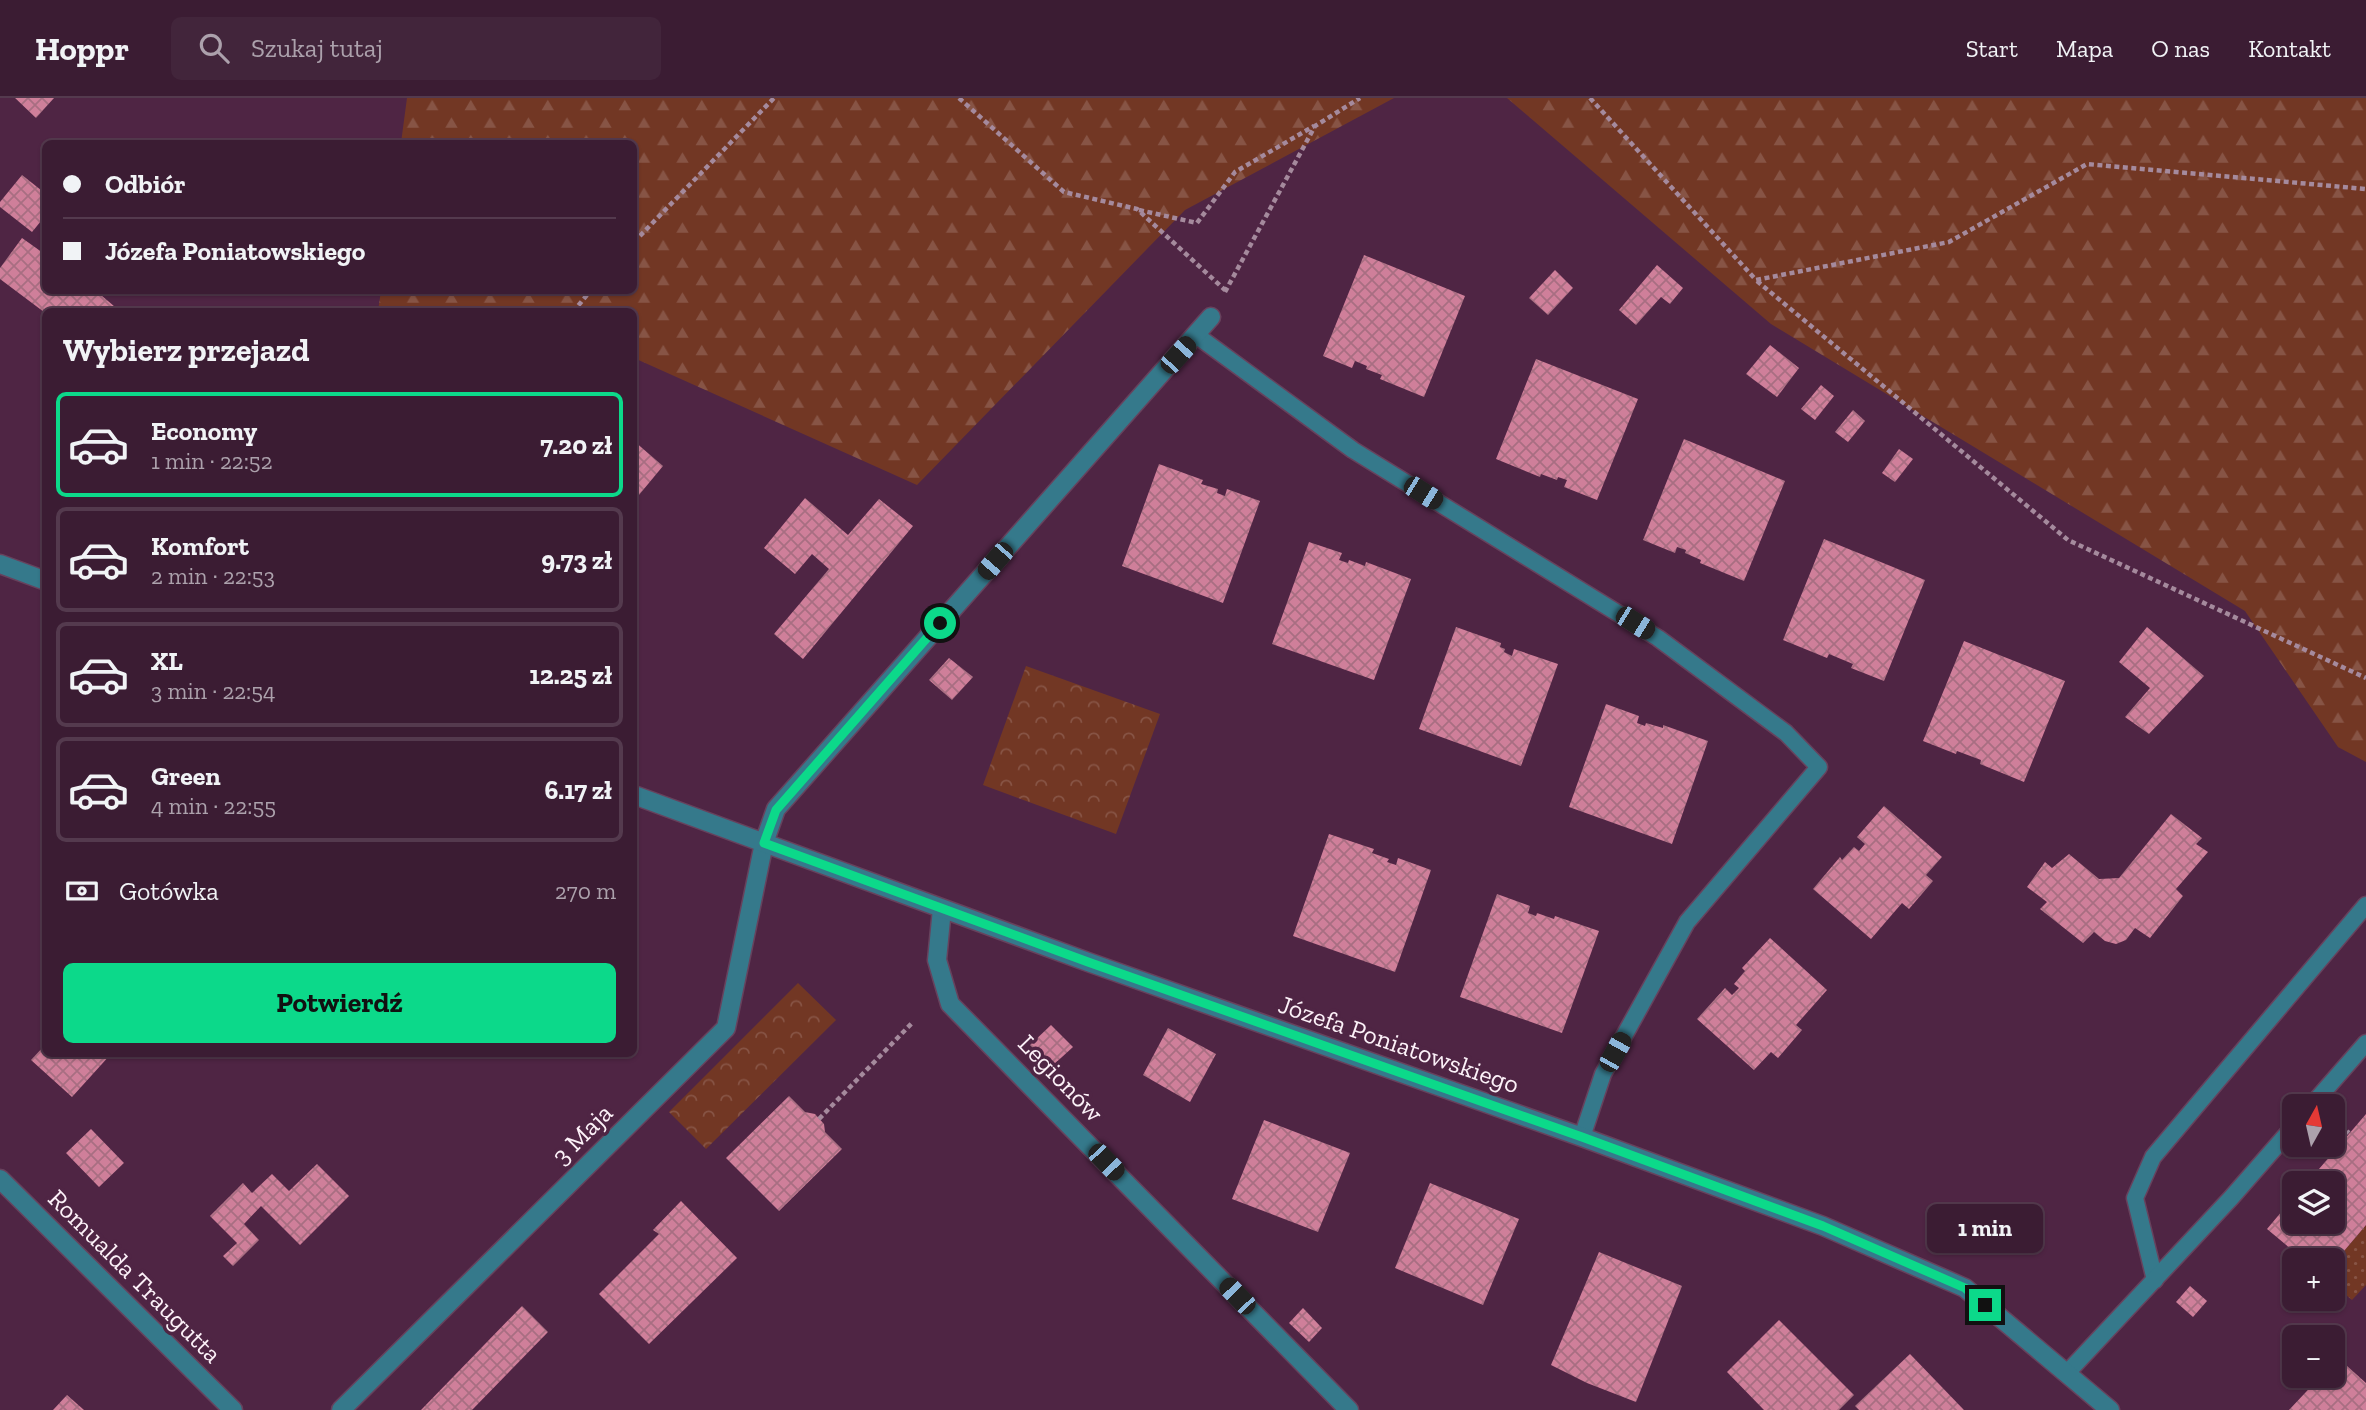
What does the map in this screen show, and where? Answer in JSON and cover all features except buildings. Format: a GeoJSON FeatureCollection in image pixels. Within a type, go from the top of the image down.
{"type":"FeatureCollection","features":[{"type":"Feature","properties":{"kind":"street","name":"3 Maja"},"geometry":{"type":"LineString","coordinates":[[341,1410],[726,1028],[764,843],[776,810],[1212,317]]}},
{"type":"Feature","properties":{"kind":"street"},"geometry":{"type":"LineString","coordinates":[[0,564],[42,579]]}},
{"type":"Feature","properties":{"kind":"street","name":"Józefa Poniatowskiego"},"geometry":{"type":"LineString","coordinates":[[637,797],[1823,1226],[1965,1288],[2110,1410]]}},
{"type":"Feature","properties":{"kind":"street","name":"Legionów"},"geometry":{"type":"LineString","coordinates":[[942,909],[937,960],[950,1004],[1349,1410]]}},
{"type":"Feature","properties":{"kind":"street","name":"Romualda Traugutta"},"geometry":{"type":"LineString","coordinates":[[0,1179],[233,1410]]}},
{"type":"Feature","properties":{"kind":"lane"},"geometry":{"type":"LineString","coordinates":[[1196,335],[1353,450],[1658,638],[1786,733],[1819,767],[1686,922],[1603,1074],[1582,1137]]}},
{"type":"Feature","properties":{"kind":"lane"},"geometry":{"type":"LineString","coordinates":[[2155,1280],[2135,1198],[2152,1157],[2366,905]]}},
{"type":"Feature","properties":{"kind":"lane"},"geometry":{"type":"LineString","coordinates":[[2321,1094],[2366,1043]]}},
{"type":"Feature","properties":{"kind":"lane"},"geometry":{"type":"LineString","coordinates":[[2067,1373],[2282,1139]]}},
{"type":"Feature","properties":{"kind":"path"},"geometry":{"type":"LineString","coordinates":[[637,239],[774,98]]}},
{"type":"Feature","properties":{"kind":"path"},"geometry":{"type":"LineString","coordinates":[[959,98],[1064,192],[1197,223],[1235,173],[1360,98]]}},
{"type":"Feature","properties":{"kind":"path"},"geometry":{"type":"LineString","coordinates":[[1590,98],[1756,280],[2068,540],[2366,678]]}},
{"type":"Feature","properties":{"kind":"path"},"geometry":{"type":"LineString","coordinates":[[1212,317],[1315,126]]}},
{"type":"Feature","properties":{"kind":"path"},"geometry":{"type":"LineString","coordinates":[[1756,280],[1949,242],[2087,164],[2366,189]]}},
{"type":"Feature","properties":{"kind":"path"},"geometry":{"type":"LineString","coordinates":[[1137,209],[1226,291]]}},
{"type":"Feature","properties":{"kind":"path"},"geometry":{"type":"LineString","coordinates":[[576,308],[588,294]]}},
{"type":"Feature","properties":{"kind":"path"},"geometry":{"type":"LineString","coordinates":[[819,1119],[913,1022]]}},
{"type":"Feature","properties":{"kind":"path"},"geometry":{"type":"LineString","coordinates":[[2345,1130],[2349,1133]]}},
{"type":"Feature","properties":{"kind":"green space"},"geometry":{"type":"Polygon","coordinates":[[[407,98],[1394,98],[1185,210],[917,485],[637,359],[637,308],[378,308],[381,294],[637,294],[637,140],[401,140],[407,98]]]}},
{"type":"Feature","properties":{"kind":"green space"},"geometry":{"type":"Polygon","coordinates":[[[1507,98],[2366,98],[2366,762],[2338,747],[2245,611],[1771,324],[1507,98]]]}},
{"type":"Feature","properties":{"kind":"green space"},"geometry":{"type":"Polygon","coordinates":[[[1026,666],[1160,714],[1116,834],[983,785],[1026,666]]]}},
{"type":"Feature","properties":{"kind":"green space"},"geometry":{"type":"Polygon","coordinates":[[[798,983],[836,1020],[706,1149],[669,1112],[798,983]]]}},
{"type":"Feature","properties":{"kind":"green space"},"geometry":{"type":"Polygon","coordinates":[[[2366,1225],[2366,1285],[2352,1300],[2345,1294],[2345,1250],[2366,1225]]]}},
{"type":"Feature","properties":{"kind":"route"},"geometry":{"type":"LineString","coordinates":[[940,623],[776,810],[764,843],[1823,1226],[1965,1288],[1985,1305]]}}]}
